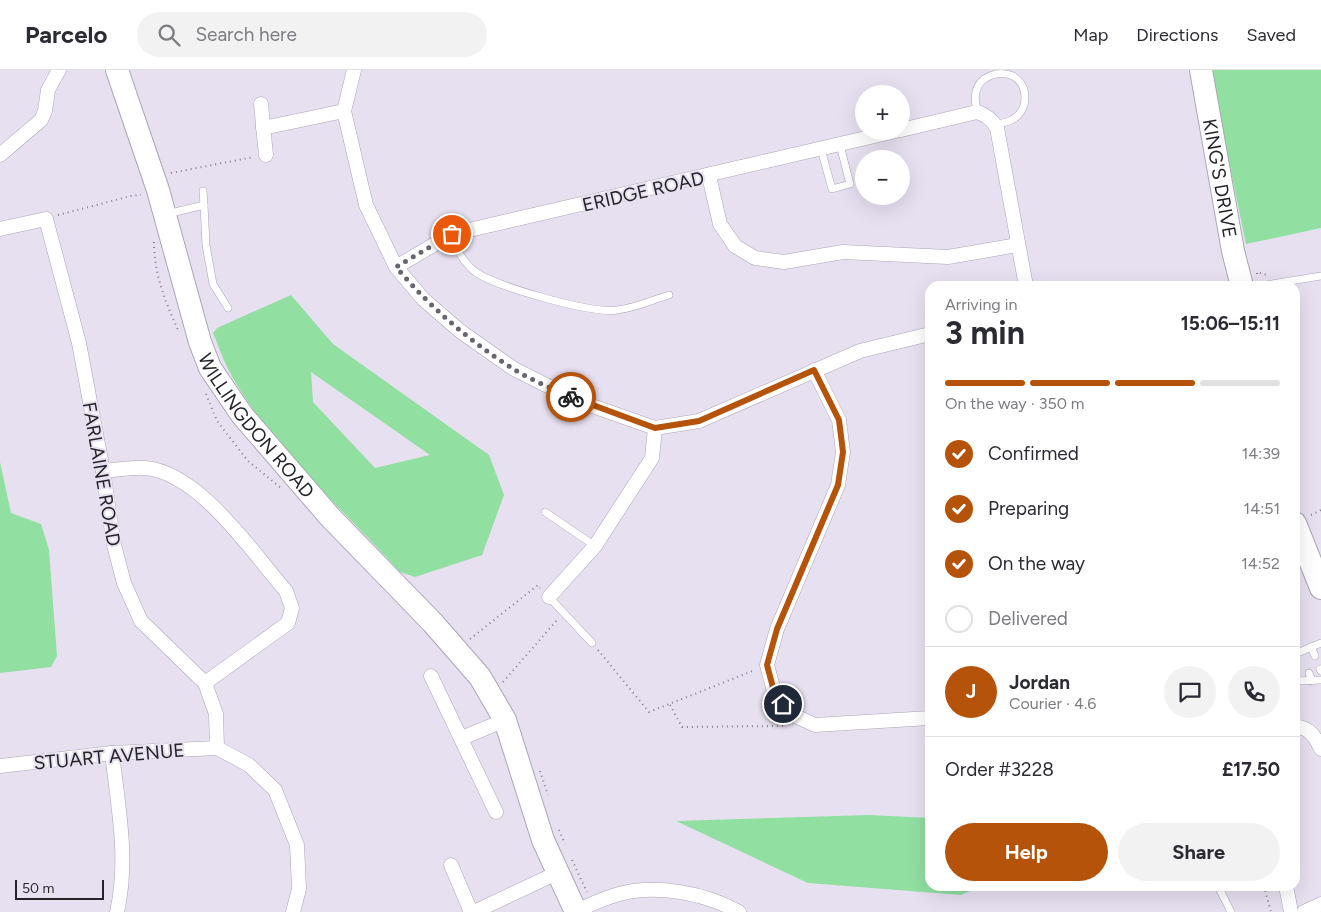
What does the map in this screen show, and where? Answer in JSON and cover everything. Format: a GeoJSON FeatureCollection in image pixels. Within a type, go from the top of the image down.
{"type":"FeatureCollection","features":[{"type":"Feature","properties":{"kind":"main road","name":"WILLINGDON ROAD"},"geometry":{"type":"LineString","coordinates":[[117,70],[164,214],[200,342],[210,368],[242,415],[330,517],[433,623],[475,670],[506,720],[543,840],[564,866],[582,909]]}},
{"type":"Feature","properties":{"kind":"main road","name":"KING'S DRIVE"},"geometry":{"type":"LineString","coordinates":[[1201,70],[1228,223],[1241,281]]}},
{"type":"Feature","properties":{"kind":"main road"},"geometry":{"type":"LineString","coordinates":[[1300,535],[1321,588]]}},
{"type":"Feature","properties":{"kind":"street"},"geometry":{"type":"LineString","coordinates":[[0,155],[41,120],[45,112],[48,90],[59,70]]}},
{"type":"Feature","properties":{"kind":"street"},"geometry":{"type":"LineString","coordinates":[[354,70],[344,110],[366,205],[396,267],[423,299],[460,331],[514,369],[578,400],[655,428],[699,421],[860,351],[925,335]]}},
{"type":"Feature","properties":{"kind":"street"},"geometry":{"type":"LineString","coordinates":[[261,104],[266,155]]}},
{"type":"Feature","properties":{"kind":"street"},"geometry":{"type":"LineString","coordinates":[[263,128],[344,110]]}},
{"type":"Feature","properties":{"kind":"street"},"geometry":{"type":"LineString","coordinates":[[910,128],[977,112],[984,114],[995,124],[1025,281]]}},
{"type":"Feature","properties":{"kind":"street","name":"ERIDGE ROAD"},"geometry":{"type":"LineString","coordinates":[[396,267],[449,236],[860,140]]}},
{"type":"Feature","properties":{"kind":"street"},"geometry":{"type":"LineString","coordinates":[[709,176],[720,224],[735,246],[755,258],[784,262],[843,252],[948,257],[1018,245]]}},
{"type":"Feature","properties":{"kind":"street","name":"FARLAINE ROAD"},"geometry":{"type":"LineString","coordinates":[[0,229],[46,219],[79,343],[103,471],[114,546],[124,583],[141,621],[205,683],[216,714],[217,748]]}},
{"type":"Feature","properties":{"kind":"street"},"geometry":{"type":"LineString","coordinates":[[814,370],[839,420],[843,452],[838,485],[777,629],[767,665],[775,695],[791,714],[815,725],[925,718]]}},
{"type":"Feature","properties":{"kind":"street"},"geometry":{"type":"LineString","coordinates":[[549,597],[595,546],[652,458],[655,428]]}},
{"type":"Feature","properties":{"kind":"street"},"geometry":{"type":"LineString","coordinates":[[103,471],[146,468],[178,478],[206,498],[286,591],[292,608],[288,623],[205,683]]}},
{"type":"Feature","properties":{"kind":"street"},"geometry":{"type":"LineString","coordinates":[[431,676],[496,812]]}},
{"type":"Feature","properties":{"kind":"street"},"geometry":{"type":"LineString","coordinates":[[462,738],[506,720]]}},
{"type":"Feature","properties":{"kind":"street"},"geometry":{"type":"LineString","coordinates":[[1300,728],[1308,729],[1321,749]]}},
{"type":"Feature","properties":{"kind":"street"},"geometry":{"type":"LineString","coordinates":[[217,748],[250,765],[275,790],[297,845],[300,889],[293,912]]}},
{"type":"Feature","properties":{"kind":"street","name":"STUART AVENUE"},"geometry":{"type":"LineString","coordinates":[[0,766],[112,753],[217,748]]}},
{"type":"Feature","properties":{"kind":"street"},"geometry":{"type":"LineString","coordinates":[[112,753],[124,857],[122,890],[117,912]]}},
{"type":"Feature","properties":{"kind":"street"},"geometry":{"type":"LineString","coordinates":[[451,865],[472,912],[564,866]]}},
{"type":"Feature","properties":{"kind":"street"},"geometry":{"type":"LineString","coordinates":[[582,909],[619,894],[662,891],[689,894],[720,902],[739,912]]}},
{"type":"Feature","properties":{"kind":"street"},"geometry":{"type":"LineString","coordinates":[[1287,891],[1291,912]]}},
{"type":"Feature","properties":{"kind":"street"},"geometry":{"type":"LineString","coordinates":[[1304,912],[1321,904]]}},
{"type":"Feature","properties":{"kind":"lane"},"geometry":{"type":"LineString","coordinates":[[977,112],[976,92],[982,80],[996,73],[1013,76],[1023,87],[1025,102],[1020,113],[1014,119],[995,124]]}},
{"type":"Feature","properties":{"kind":"lane"},"geometry":{"type":"LineString","coordinates":[[821,149],[832,189],[850,184],[840,145]]}},
{"type":"Feature","properties":{"kind":"lane"},"geometry":{"type":"LineString","coordinates":[[203,191],[206,245],[213,284],[228,308]]}},
{"type":"Feature","properties":{"kind":"lane"},"geometry":{"type":"LineString","coordinates":[[164,214],[204,205]]}},
{"type":"Feature","properties":{"kind":"lane"},"geometry":{"type":"LineString","coordinates":[[449,236],[462,258],[476,273],[503,285],[558,300],[607,311],[618,310],[669,295]]}},
{"type":"Feature","properties":{"kind":"lane"},"geometry":{"type":"LineString","coordinates":[[1290,281],[1321,276]]}},
{"type":"Feature","properties":{"kind":"lane"},"geometry":{"type":"LineString","coordinates":[[545,512],[595,546]]}},
{"type":"Feature","properties":{"kind":"lane"},"geometry":{"type":"LineString","coordinates":[[549,597],[592,643]]}},
{"type":"Feature","properties":{"kind":"lane"},"geometry":{"type":"LineString","coordinates":[[1300,652],[1321,643]]}},
{"type":"Feature","properties":{"kind":"lane"},"geometry":{"type":"LineString","coordinates":[[1311,647],[1315,656]]}},
{"type":"Feature","properties":{"kind":"lane"},"geometry":{"type":"LineString","coordinates":[[1300,655],[1304,660]]}},
{"type":"Feature","properties":{"kind":"lane"},"geometry":{"type":"LineString","coordinates":[[1309,673],[1312,681]]}},
{"type":"Feature","properties":{"kind":"lane"},"geometry":{"type":"LineString","coordinates":[[1300,681],[1321,680]]}},
{"type":"Feature","properties":{"kind":"lane"},"geometry":{"type":"LineString","coordinates":[[1220,891],[1231,912]]}},
{"type":"Feature","properties":{"kind":"path"},"geometry":{"type":"LineString","coordinates":[[468,641],[538,585],[549,597]]}},
{"type":"Feature","properties":{"kind":"path"},"geometry":{"type":"LineString","coordinates":[[498,678],[502,684],[564,612]]}},
{"type":"Feature","properties":{"kind":"path"},"geometry":{"type":"LineString","coordinates":[[592,643],[649,712],[767,665]]}},
{"type":"Feature","properties":{"kind":"path"},"geometry":{"type":"LineString","coordinates":[[669,704],[682,727],[786,726]]}},
{"type":"Feature","properties":{"kind":"path"},"geometry":{"type":"LineString","coordinates":[[539,767],[549,801]]}},
{"type":"Feature","properties":{"kind":"path"},"geometry":{"type":"LineString","coordinates":[[556,825],[568,850]]}},
{"type":"Feature","properties":{"kind":"path"},"geometry":{"type":"LineString","coordinates":[[564,866],[582,909]]}},
{"type":"Feature","properties":{"kind":"path"},"geometry":{"type":"LineString","coordinates":[[1265,891],[1271,912]]}},
{"type":"Feature","properties":{"kind":"green space"},"geometry":{"type":"Polygon","coordinates":[[[1210,70],[1321,70],[1321,228],[1246,244],[1210,70]]]}},
{"type":"Feature","properties":{"kind":"green space"},"geometry":{"type":"Polygon","coordinates":[[[291,295],[333,344],[489,455],[504,495],[482,555],[415,577],[400,572],[307,475],[263,423],[228,369],[213,333],[217,328],[291,295]],[[311,372],[313,402],[375,468],[430,455],[311,372]]]}},
{"type":"Feature","properties":{"kind":"green space"},"geometry":{"type":"Polygon","coordinates":[[[0,462],[11,513],[41,524],[49,550],[57,656],[51,667],[0,673],[0,462]]]}},
{"type":"Feature","properties":{"kind":"green space"},"geometry":{"type":"Polygon","coordinates":[[[869,815],[925,818],[925,891],[970,891],[961,895],[808,883],[676,821],[869,815]]]}},
{"type":"Feature","properties":{"kind":"way so far"},"geometry":{"type":"LineString","coordinates":[[452,234],[396,267],[423,299],[460,331],[514,369],[571,397]]}},
{"type":"Feature","properties":{"kind":"route"},"geometry":{"type":"LineString","coordinates":[[571,397],[655,428],[699,421],[814,370],[839,420],[843,452],[838,485],[777,629],[767,665],[775,695],[783,704]]}}]}
